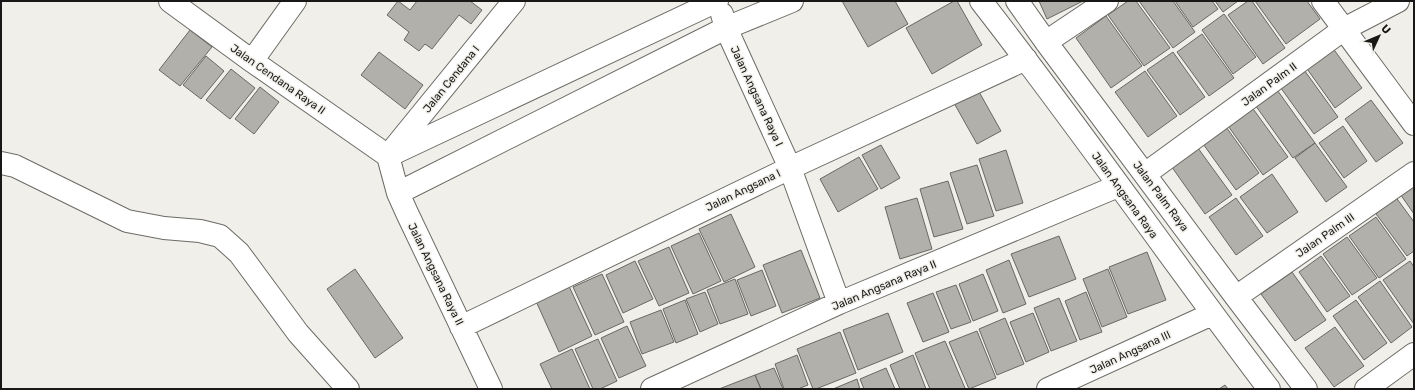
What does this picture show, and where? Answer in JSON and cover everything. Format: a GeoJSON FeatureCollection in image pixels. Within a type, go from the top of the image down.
{"type":"FeatureCollection","features":[{"type":"Feature","properties":{"kind":"street","name":"Jalan Cendana Raya II"},"geometry":{"type":"LineString","coordinates":[[170,1],[252,61],[388,156]]}},
{"type":"Feature","properties":{"kind":"street"},"geometry":{"type":"LineString","coordinates":[[252,61],[294,1]]}},
{"type":"Feature","properties":{"kind":"street","name":"Jalan Cendana I"},"geometry":{"type":"LineString","coordinates":[[388,156],[514,1]]}},
{"type":"Feature","properties":{"kind":"street"},"geometry":{"type":"LineString","coordinates":[[388,156],[718,1]]}},
{"type":"Feature","properties":{"kind":"street","name":"Jalan Angsana Raya I"},"geometry":{"type":"LineString","coordinates":[[718,1],[726,28],[790,168],[839,303]]}},
{"type":"Feature","properties":{"kind":"street"},"geometry":{"type":"LineString","coordinates":[[398,193],[726,28],[792,1]]}},
{"type":"Feature","properties":{"kind":"street","name":"Jalan Angsana Raya"},"geometry":{"type":"LineString","coordinates":[[981,1],[1026,59],[1212,314],[1269,389]]}},
{"type":"Feature","properties":{"kind":"street","name":"Jalan Palm Raya"},"geometry":{"type":"LineString","coordinates":[[1018,1],[1046,42],[1306,389]]}},
{"type":"Feature","properties":{"kind":"street"},"geometry":{"type":"LineString","coordinates":[[1046,42],[1107,1]]}},
{"type":"Feature","properties":{"kind":"street"},"geometry":{"type":"LineString","coordinates":[[1323,1],[1414,124]]}},
{"type":"Feature","properties":{"kind":"street","name":"Jalan Palm II"},"geometry":{"type":"LineString","coordinates":[[1145,174],[1344,29],[1398,1]]}},
{"type":"Feature","properties":{"kind":"street","name":"Jalan Angsana I"},"geometry":{"type":"LineString","coordinates":[[462,327],[790,168],[1026,59]]}},
{"type":"Feature","properties":{"kind":"street","name":"Jalan Angsana Raya II"},"geometry":{"type":"LineString","coordinates":[[388,156],[398,193],[491,389]]}},
{"type":"Feature","properties":{"kind":"street"},"geometry":{"type":"LineString","coordinates":[[1,163],[15,166],[127,221],[164,228],[200,231],[220,236],[239,253],[298,333],[348,389]]}},
{"type":"Feature","properties":{"kind":"street","name":"Jalan Palm III"},"geometry":{"type":"LineString","coordinates":[[1236,296],[1414,173]]}},
{"type":"Feature","properties":{"kind":"street","name":"Jalan Angsana Raya II"},"geometry":{"type":"LineString","coordinates":[[652,389],[839,303],[1118,186]]}},
{"type":"Feature","properties":{"kind":"street","name":"Jalan Angsana III"},"geometry":{"type":"LineString","coordinates":[[1048,389],[1212,314]]}},
{"type":"Feature","properties":{"kind":"street"},"geometry":{"type":"LineString","coordinates":[[1366,389],[1414,354]]}},
{"type":"Feature","properties":{"kind":"building"},"geometry":{"type":"Polygon","coordinates":[[[398,1],[410,10],[417,1],[470,1],[482,10],[471,24],[459,15],[432,49],[425,44],[419,51],[404,40],[409,32],[387,15],[398,1]]]}},
{"type":"Feature","properties":{"kind":"building"},"geometry":{"type":"Polygon","coordinates":[[[842,1],[895,1],[908,24],[868,47],[842,1]]]}},
{"type":"Feature","properties":{"kind":"building"},"geometry":{"type":"Polygon","coordinates":[[[954,1],[957,1],[982,45],[932,74],[906,28],[954,1]]]}},
{"type":"Feature","properties":{"kind":"building"},"geometry":{"type":"Polygon","coordinates":[[[1039,1],[1083,1],[1047,19],[1039,1]]]}},
{"type":"Feature","properties":{"kind":"building"},"geometry":{"type":"Polygon","coordinates":[[[1128,1],[1136,1],[1170,48],[1144,66],[1108,15],[1128,1]]]}},
{"type":"Feature","properties":{"kind":"building"},"geometry":{"type":"Polygon","coordinates":[[[1139,1],[1173,1],[1195,32],[1173,48],[1139,1]]]}},
{"type":"Feature","properties":{"kind":"building"},"geometry":{"type":"Polygon","coordinates":[[[1175,1],[1212,1],[1218,9],[1193,27],[1175,1]]]}},
{"type":"Feature","properties":{"kind":"building"},"geometry":{"type":"Polygon","coordinates":[[[1215,1],[1238,1],[1223,12],[1215,1]]]}},
{"type":"Feature","properties":{"kind":"building"},"geometry":{"type":"Polygon","coordinates":[[[1248,1],[1252,1],[1285,48],[1263,64],[1228,15],[1248,1]]]}},
{"type":"Feature","properties":{"kind":"building"},"geometry":{"type":"Polygon","coordinates":[[[1255,1],[1307,1],[1320,19],[1286,44],[1255,1]]]}},
{"type":"Feature","properties":{"kind":"building"},"geometry":{"type":"Polygon","coordinates":[[[1224,14],[1256,57],[1233,74],[1202,30],[1224,14]]]}},
{"type":"Feature","properties":{"kind":"building"},"geometry":{"type":"Polygon","coordinates":[[[1106,16],[1142,66],[1111,88],[1076,38],[1106,16]]]}},
{"type":"Feature","properties":{"kind":"building"},"geometry":{"type":"Polygon","coordinates":[[[190,30],[212,47],[180,86],[159,70],[190,30]]]}},
{"type":"Feature","properties":{"kind":"building"},"geometry":{"type":"Polygon","coordinates":[[[1202,34],[1234,78],[1209,96],[1177,52],[1202,34]]]}},
{"type":"Feature","properties":{"kind":"building"},"geometry":{"type":"Polygon","coordinates":[[[1332,47],[1362,88],[1335,108],[1305,66],[1332,47]]]}},
{"type":"Feature","properties":{"kind":"building"},"geometry":{"type":"Polygon","coordinates":[[[379,52],[423,85],[405,109],[361,75],[379,52]]]}},
{"type":"Feature","properties":{"kind":"building"},"geometry":{"type":"Polygon","coordinates":[[[1173,52],[1205,97],[1180,115],[1147,70],[1173,52]]]}},
{"type":"Feature","properties":{"kind":"building"},"geometry":{"type":"Polygon","coordinates":[[[206,56],[224,71],[201,99],[183,85],[206,56]]]}},
{"type":"Feature","properties":{"kind":"building"},"geometry":{"type":"Polygon","coordinates":[[[1302,67],[1338,117],[1314,134],[1278,84],[1302,67]]]}},
{"type":"Feature","properties":{"kind":"building"},"geometry":{"type":"Polygon","coordinates":[[[231,69],[255,88],[230,119],[206,100],[231,69]]]}},
{"type":"Feature","properties":{"kind":"building"},"geometry":{"type":"Polygon","coordinates":[[[1145,71],[1177,116],[1148,137],[1115,92],[1145,71]]]}},
{"type":"Feature","properties":{"kind":"building"},"geometry":{"type":"Polygon","coordinates":[[[260,87],[279,102],[254,134],[235,119],[260,87]]]}},
{"type":"Feature","properties":{"kind":"building"},"geometry":{"type":"Polygon","coordinates":[[[1275,87],[1315,143],[1293,158],[1253,102],[1275,87]]]}},
{"type":"Feature","properties":{"kind":"building"},"geometry":{"type":"Polygon","coordinates":[[[978,90],[1001,131],[977,144],[954,103],[978,90]]]}},
{"type":"Feature","properties":{"kind":"building"},"geometry":{"type":"Polygon","coordinates":[[[1371,100],[1403,143],[1376,162],[1345,119],[1371,100]]]}},
{"type":"Feature","properties":{"kind":"building"},"geometry":{"type":"Polygon","coordinates":[[[1251,106],[1288,157],[1263,175],[1226,123],[1251,106]]]}},
{"type":"Feature","properties":{"kind":"building"},"geometry":{"type":"Polygon","coordinates":[[[1224,124],[1259,173],[1236,190],[1201,141],[1224,124]]]}},
{"type":"Feature","properties":{"kind":"building"},"geometry":{"type":"Polygon","coordinates":[[[1343,126],[1367,161],[1344,178],[1319,143],[1343,126]]]}},
{"type":"Feature","properties":{"kind":"building"},"geometry":{"type":"Polygon","coordinates":[[[1315,143],[1347,187],[1326,202],[1295,158],[1315,143]]]}},
{"type":"Feature","properties":{"kind":"building"},"geometry":{"type":"Polygon","coordinates":[[[1195,144],[1232,195],[1205,214],[1169,163],[1195,144]]]}},
{"type":"Feature","properties":{"kind":"building"},"geometry":{"type":"Polygon","coordinates":[[[881,145],[900,178],[881,189],[862,155],[881,145]]]}},
{"type":"Feature","properties":{"kind":"building"},"geometry":{"type":"Polygon","coordinates":[[[1006,150],[1023,203],[996,211],[979,159],[1006,150]]]}},
{"type":"Feature","properties":{"kind":"building"},"geometry":{"type":"Polygon","coordinates":[[[859,157],[878,189],[838,212],[820,179],[859,157]]]}},
{"type":"Feature","properties":{"kind":"building"},"geometry":{"type":"Polygon","coordinates":[[[977,165],[994,216],[967,224],[950,173],[977,165]]]}},
{"type":"Feature","properties":{"kind":"building"},"geometry":{"type":"Polygon","coordinates":[[[1272,174],[1298,212],[1267,233],[1240,197],[1272,174]]]}},
{"type":"Feature","properties":{"kind":"building"},"geometry":{"type":"Polygon","coordinates":[[[1414,180],[1414,214],[1398,191],[1414,180]]]}},
{"type":"Feature","properties":{"kind":"building"},"geometry":{"type":"Polygon","coordinates":[[[948,181],[963,229],[934,237],[920,189],[948,181]]]}},
{"type":"Feature","properties":{"kind":"building"},"geometry":{"type":"Polygon","coordinates":[[[1392,192],[1414,222],[1414,251],[1407,256],[1371,207],[1392,192]]]}},
{"type":"Feature","properties":{"kind":"building"},"geometry":{"type":"Polygon","coordinates":[[[917,198],[932,249],[900,259],[885,207],[917,198]]]}},
{"type":"Feature","properties":{"kind":"building"},"geometry":{"type":"Polygon","coordinates":[[[1236,198],[1263,236],[1236,255],[1209,217],[1236,198]]]}},
{"type":"Feature","properties":{"kind":"building"},"geometry":{"type":"Polygon","coordinates":[[[731,214],[755,267],[724,282],[699,229],[731,214]]]}},
{"type":"Feature","properties":{"kind":"building"},"geometry":{"type":"Polygon","coordinates":[[[1376,217],[1406,259],[1379,278],[1349,236],[1376,217]]]}},
{"type":"Feature","properties":{"kind":"building"},"geometry":{"type":"Polygon","coordinates":[[[699,233],[721,281],[693,294],[671,246],[699,233]]]}},
{"type":"Feature","properties":{"kind":"building"},"geometry":{"type":"Polygon","coordinates":[[[1059,236],[1076,279],[1029,297],[1011,254],[1059,236]]]}},
{"type":"Feature","properties":{"kind":"building"},"geometry":{"type":"Polygon","coordinates":[[[1347,237],[1377,278],[1352,295],[1323,254],[1347,237]]]}},
{"type":"Feature","properties":{"kind":"building"},"geometry":{"type":"Polygon","coordinates":[[[669,247],[689,293],[659,306],[638,261],[669,247]]]}},
{"type":"Feature","properties":{"kind":"building"},"geometry":{"type":"Polygon","coordinates":[[[801,250],[820,298],[782,313],[763,265],[801,250]]]}},
{"type":"Feature","properties":{"kind":"building"},"geometry":{"type":"Polygon","coordinates":[[[1147,252],[1166,300],[1128,314],[1109,267],[1147,252]]]}},
{"type":"Feature","properties":{"kind":"building"},"geometry":{"type":"Polygon","coordinates":[[[1321,256],[1350,296],[1327,312],[1299,272],[1321,256]]]}},
{"type":"Feature","properties":{"kind":"building"},"geometry":{"type":"Polygon","coordinates":[[[1009,260],[1026,304],[1003,313],[986,270],[1009,260]]]}},
{"type":"Feature","properties":{"kind":"building"},"geometry":{"type":"Polygon","coordinates":[[[635,261],[653,299],[623,313],[606,275],[635,261]]]}},
{"type":"Feature","properties":{"kind":"building"},"geometry":{"type":"Polygon","coordinates":[[[1410,261],[1414,267],[1414,324],[1383,280],[1410,261]]]}},
{"type":"Feature","properties":{"kind":"building"},"geometry":{"type":"Polygon","coordinates":[[[355,269],[403,338],[375,358],[327,289],[355,269]]]}},
{"type":"Feature","properties":{"kind":"building"},"geometry":{"type":"Polygon","coordinates":[[[1108,269],[1127,317],[1102,327],[1083,279],[1108,269]]]}},
{"type":"Feature","properties":{"kind":"building"},"geometry":{"type":"Polygon","coordinates":[[[762,270],[776,306],[751,316],[737,280],[762,270]]]}},
{"type":"Feature","properties":{"kind":"building"},"geometry":{"type":"Polygon","coordinates":[[[1292,272],[1326,320],[1295,341],[1261,294],[1292,272]]]}},
{"type":"Feature","properties":{"kind":"building"},"geometry":{"type":"Polygon","coordinates":[[[602,274],[624,322],[595,335],[573,287],[602,274]]]}},
{"type":"Feature","properties":{"kind":"building"},"geometry":{"type":"Polygon","coordinates":[[[983,274],[998,311],[973,321],[959,284],[983,274]]]}},
{"type":"Feature","properties":{"kind":"building"},"geometry":{"type":"Polygon","coordinates":[[[735,279],[748,314],[720,324],[707,290],[735,279]]]}},
{"type":"Feature","properties":{"kind":"building"},"geometry":{"type":"Polygon","coordinates":[[[1380,281],[1412,327],[1391,343],[1358,297],[1380,281]]]}},
{"type":"Feature","properties":{"kind":"building"},"geometry":{"type":"Polygon","coordinates":[[[568,284],[592,336],[559,352],[535,299],[568,284]]]}},
{"type":"Feature","properties":{"kind":"building"},"geometry":{"type":"Polygon","coordinates":[[[956,285],[971,322],[951,329],[936,292],[956,285]]]}},
{"type":"Feature","properties":{"kind":"building"},"geometry":{"type":"Polygon","coordinates":[[[705,292],[718,324],[700,332],[686,299],[705,292]]]}},
{"type":"Feature","properties":{"kind":"building"},"geometry":{"type":"Polygon","coordinates":[[[1086,292],[1102,332],[1080,340],[1065,301],[1086,292]]]}},
{"type":"Feature","properties":{"kind":"building"},"geometry":{"type":"Polygon","coordinates":[[[933,293],[949,332],[923,342],[907,303],[933,293]]]}},
{"type":"Feature","properties":{"kind":"building"},"geometry":{"type":"Polygon","coordinates":[[[1059,298],[1077,341],[1051,351],[1034,308],[1059,298]]]}},
{"type":"Feature","properties":{"kind":"building"},"geometry":{"type":"Polygon","coordinates":[[[685,300],[698,334],[676,343],[663,309],[685,300]]]}},
{"type":"Feature","properties":{"kind":"building"},"geometry":{"type":"Polygon","coordinates":[[[1356,300],[1387,343],[1364,360],[1333,316],[1356,300]]]}},
{"type":"Feature","properties":{"kind":"building"},"geometry":{"type":"Polygon","coordinates":[[[661,310],[674,342],[642,354],[630,322],[661,310]]]}},
{"type":"Feature","properties":{"kind":"building"},"geometry":{"type":"Polygon","coordinates":[[[888,313],[903,352],[858,370],[843,330],[888,313]]]}},
{"type":"Feature","properties":{"kind":"building"},"geometry":{"type":"Polygon","coordinates":[[[1033,313],[1049,352],[1026,362],[1010,322],[1033,313]]]}},
{"type":"Feature","properties":{"kind":"building"},"geometry":{"type":"Polygon","coordinates":[[[1005,318],[1024,364],[997,375],[979,329],[1005,318]]]}},
{"type":"Feature","properties":{"kind":"building"},"geometry":{"type":"Polygon","coordinates":[[[627,326],[646,366],[619,378],[601,338],[627,326]]]}},
{"type":"Feature","properties":{"kind":"building"},"geometry":{"type":"Polygon","coordinates":[[[1335,327],[1364,366],[1334,387],[1305,348],[1335,327]]]}},
{"type":"Feature","properties":{"kind":"building"},"geometry":{"type":"Polygon","coordinates":[[[977,331],[996,378],[969,389],[949,342],[977,331]]]}},
{"type":"Feature","properties":{"kind":"building"},"geometry":{"type":"Polygon","coordinates":[[[840,332],[856,373],[813,389],[797,349],[840,332]]]}},
{"type":"Feature","properties":{"kind":"building"},"geometry":{"type":"Polygon","coordinates":[[[598,339],[617,381],[600,389],[593,389],[575,349],[598,339]]]}},
{"type":"Feature","properties":{"kind":"building"},"geometry":{"type":"Polygon","coordinates":[[[945,341],[965,388],[930,389],[915,353],[945,341]]]}},
{"type":"Feature","properties":{"kind":"building"},"geometry":{"type":"Polygon","coordinates":[[[572,349],[590,389],[552,389],[540,364],[572,349]]]}},
{"type":"Feature","properties":{"kind":"building"},"geometry":{"type":"Polygon","coordinates":[[[797,355],[808,385],[798,389],[784,389],[775,364],[797,355]]]}},
{"type":"Feature","properties":{"kind":"building"},"geometry":{"type":"Polygon","coordinates":[[[913,355],[926,389],[900,389],[890,365],[913,355]]]}},
{"type":"Feature","properties":{"kind":"building"},"geometry":{"type":"Polygon","coordinates":[[[774,368],[783,389],[761,389],[755,375],[774,368]]]}},
{"type":"Feature","properties":{"kind":"building"},"geometry":{"type":"Polygon","coordinates":[[[886,368],[895,389],[864,389],[860,379],[886,368]]]}},
{"type":"Feature","properties":{"kind":"building"},"geometry":{"type":"Polygon","coordinates":[[[755,375],[761,389],[719,389],[755,375]]]}},
{"type":"Feature","properties":{"kind":"building"},"geometry":{"type":"Polygon","coordinates":[[[857,379],[860,389],[833,389],[857,379]]]}},
{"type":"Feature","properties":{"kind":"building"},"geometry":{"type":"Polygon","coordinates":[[[1225,385],[1228,389],[1219,389],[1225,385]]]}}]}
